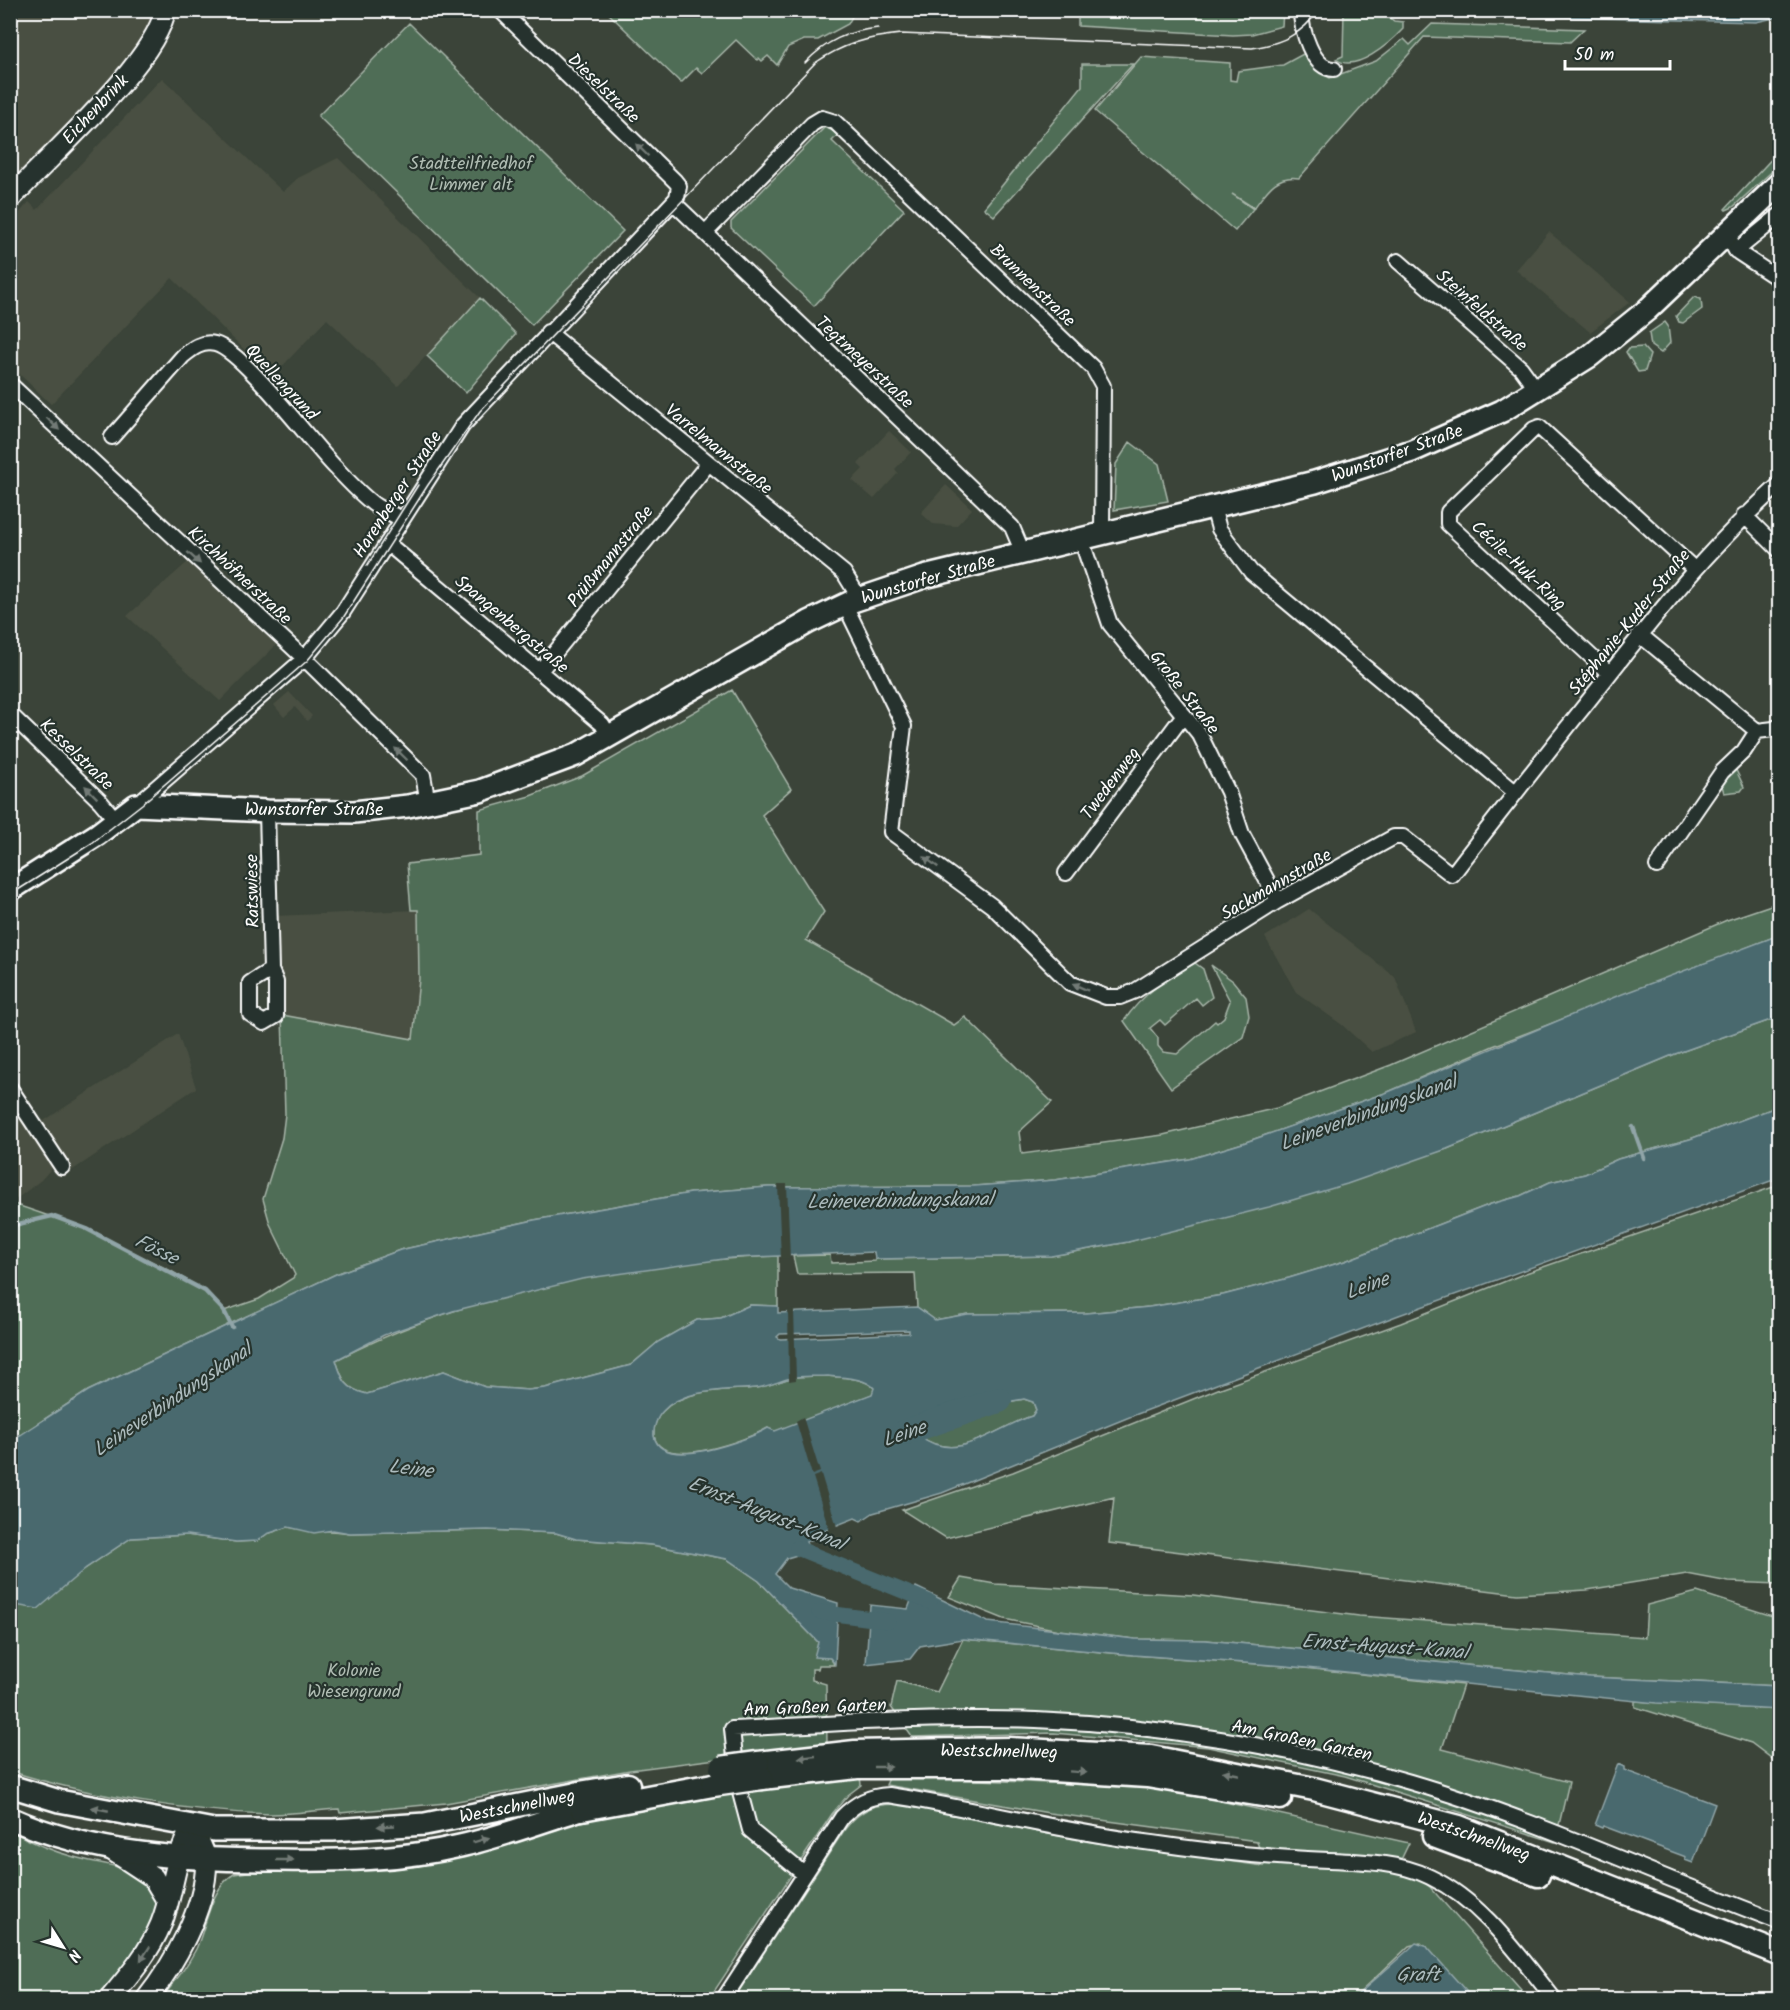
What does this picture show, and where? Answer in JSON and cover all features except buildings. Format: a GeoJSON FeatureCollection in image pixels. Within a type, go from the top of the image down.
{"type":"FeatureCollection","features":[{"type":"Feature","properties":{"kind":"highway","name":"Westschnellweg"},"geometry":{"type":"LineString","coordinates":[[581,1801],[855,1752],[997,1749],[1151,1757],[1314,1790],[1459,1827],[1779,1954]]}},
{"type":"Feature","properties":{"kind":"highway","name":"Westschnellweg"},"geometry":{"type":"LineString","coordinates":[[760,1770],[857,1767],[1005,1767],[1147,1776],[1315,1803],[1455,1842],[1779,1970]]}},
{"type":"Feature","properties":{"kind":"main road","name":"Eichenbrink"},"geometry":{"type":"LineString","coordinates":[[10,199],[132,70],[151,46],[165,10]]}},
{"type":"Feature","properties":{"kind":"main road","name":"Wunstorfer Straße"},"geometry":{"type":"LineString","coordinates":[[136,805],[354,812],[428,803],[512,781],[576,754],[852,602],[924,577],[1315,482],[1412,450],[1495,414],[1590,356],[1627,328],[1671,288],[1726,232],[1779,183]]}},
{"type":"Feature","properties":{"kind":"main road"},"geometry":{"type":"LineString","coordinates":[[10,890],[53,864],[136,805]]}},
{"type":"Feature","properties":{"kind":"main road","name":"Westschnellweg"},"geometry":{"type":"LineString","coordinates":[[10,1786],[59,1801],[192,1828],[340,1829],[426,1824],[581,1801]]}},
{"type":"Feature","properties":{"kind":"main road","name":"Westschnellweg"},"geometry":{"type":"LineString","coordinates":[[10,1818],[41,1832],[112,1850],[177,1858],[206,1860],[353,1859],[460,1846],[581,1801]]}},
{"type":"Feature","properties":{"kind":"main road"},"geometry":{"type":"LineString","coordinates":[[109,2000],[150,1947],[168,1902],[177,1858],[192,1828]]}},
{"type":"Feature","properties":{"kind":"main road"},"geometry":{"type":"LineString","coordinates":[[192,1828],[206,1860],[201,1891]]}},
{"type":"Feature","properties":{"kind":"main road"},"geometry":{"type":"LineString","coordinates":[[112,1850],[153,1877],[168,1902]]}},
{"type":"Feature","properties":{"kind":"main road"},"geometry":{"type":"LineString","coordinates":[[146,2000],[179,1949],[206,1880],[220,1867],[247,1860]]}},
{"type":"Feature","properties":{"kind":"street","name":"Dieselstraße"},"geometry":{"type":"LineString","coordinates":[[500,10],[675,181],[676,198]]}},
{"type":"Feature","properties":{"kind":"street"},"geometry":{"type":"LineString","coordinates":[[1301,10],[1302,30],[1307,43],[1322,65],[1334,69]]}},
{"type":"Feature","properties":{"kind":"street","name":"Brunnenstraße"},"geometry":{"type":"LineString","coordinates":[[705,233],[812,124],[822,118],[835,123],[1093,368],[1103,386],[1102,534]]}},
{"type":"Feature","properties":{"kind":"street","name":"Tegtmeyerstraße"},"geometry":{"type":"LineString","coordinates":[[676,198],[705,233],[1012,527],[1023,553]]}},
{"type":"Feature","properties":{"kind":"street","name":"Harenberger Straße"},"geometry":{"type":"LineString","coordinates":[[136,805],[304,659],[343,612],[400,519],[463,425],[676,198]]}},
{"type":"Feature","properties":{"kind":"street"},"geometry":{"type":"LineString","coordinates":[[1736,251],[1779,215]]}},
{"type":"Feature","properties":{"kind":"street"},"geometry":{"type":"LineString","coordinates":[[1726,232],[1736,251],[1779,280]]}},
{"type":"Feature","properties":{"kind":"street","name":"Steinfeldstraße"},"geometry":{"type":"LineString","coordinates":[[1398,261],[1521,368],[1537,390]]}},
{"type":"Feature","properties":{"kind":"street","name":"Varrelmannstraße"},"geometry":{"type":"LineString","coordinates":[[548,332],[844,573],[852,602]]}},
{"type":"Feature","properties":{"kind":"street","name":"Quellengrund"},"geometry":{"type":"LineString","coordinates":[[112,437],[183,356],[195,346],[206,343],[217,344],[229,351],[260,382],[336,468],[376,506],[400,519]]}},
{"type":"Feature","properties":{"kind":"street","name":"Kirchhöfnerstraße"},"geometry":{"type":"LineString","coordinates":[[10,384],[304,659],[423,775],[428,803]]}},
{"type":"Feature","properties":{"kind":"street","name":"Cécile-Huk-Ring"},"geometry":{"type":"LineString","coordinates":[[1609,673],[1448,524],[1448,512],[1534,429],[1539,427],[1694,569]]}},
{"type":"Feature","properties":{"kind":"street","name":"Prüßmannstraße"},"geometry":{"type":"LineString","coordinates":[[540,671],[708,464]]}},
{"type":"Feature","properties":{"kind":"street","name":"Stéphanie-Kuder-Straße"},"geometry":{"type":"LineString","coordinates":[[1515,792],[1639,634],[1694,569],[1744,515],[1779,484]]}},
{"type":"Feature","properties":{"kind":"street"},"geometry":{"type":"LineString","coordinates":[[1213,507],[1219,529],[1251,572],[1515,792]]}},
{"type":"Feature","properties":{"kind":"street"},"geometry":{"type":"LineString","coordinates":[[1744,515],[1779,551]]}},
{"type":"Feature","properties":{"kind":"street","name":"Große Straße"},"geometry":{"type":"LineString","coordinates":[[1082,539],[1105,613],[1114,632],[1200,735],[1228,792],[1242,834],[1278,901]]}},
{"type":"Feature","properties":{"kind":"street","name":"Spangenbergstraße"},"geometry":{"type":"LineString","coordinates":[[387,543],[602,724],[610,736]]}},
{"type":"Feature","properties":{"kind":"street","name":"Sackmannstraße"},"geometry":{"type":"LineString","coordinates":[[852,602],[904,726],[891,832],[992,906],[1070,983],[1114,998],[1135,991],[1278,901],[1394,837],[1403,837],[1452,876],[1515,792]]}},
{"type":"Feature","properties":{"kind":"street"},"geometry":{"type":"LineString","coordinates":[[1639,634],[1757,731],[1774,729],[1779,725]]}},
{"type":"Feature","properties":{"kind":"street","name":"Kesselstraße"},"geometry":{"type":"LineString","coordinates":[[10,714],[100,801],[116,820]]}},
{"type":"Feature","properties":{"kind":"street","name":"Twedenweg"},"geometry":{"type":"LineString","coordinates":[[1066,873],[1183,716]]}},
{"type":"Feature","properties":{"kind":"street"},"geometry":{"type":"LineString","coordinates":[[1657,866],[1722,772],[1744,751],[1757,731]]}},
{"type":"Feature","properties":{"kind":"street","name":"Ratswiese"},"geometry":{"type":"LineString","coordinates":[[267,811],[272,970]]}},
{"type":"Feature","properties":{"kind":"street"},"geometry":{"type":"LineString","coordinates":[[10,1088],[62,1167]]}},
{"type":"Feature","properties":{"kind":"street","name":"Am Großen Garten"},"geometry":{"type":"LineString","coordinates":[[804,1874],[750,1830],[738,1785],[732,1729],[1034,1720],[1149,1729],[1264,1748],[1408,1781],[1508,1814],[1779,1922]]}},
{"type":"Feature","properties":{"kind":"street"},"geometry":{"type":"LineString","coordinates":[[723,2000],[842,1817],[853,1805],[873,1796],[889,1795],[1149,1843],[1259,1856],[1391,1865],[1432,1878],[1470,1903],[1492,1924],[1556,2000]]}},
{"type":"Feature","properties":{"kind":"shaded area"},"geometry":{"type":"Polygon","coordinates":[[[11,11],[165,11],[164,18],[11,199],[11,11]]]}},
{"type":"Feature","properties":{"kind":"shaded area"},"geometry":{"type":"Polygon","coordinates":[[[162,78],[283,192],[298,178],[338,158],[480,298],[398,386],[327,319],[272,377],[172,278],[51,404],[11,366],[11,223],[29,202],[37,210],[162,78]]]}},
{"type":"Feature","properties":{"kind":"shaded area"},"geometry":{"type":"Polygon","coordinates":[[[1549,232],[1630,302],[1590,332],[1516,270],[1549,232]]]}},
{"type":"Feature","properties":{"kind":"shaded area"},"geometry":{"type":"Polygon","coordinates":[[[889,431],[911,452],[895,469],[898,473],[874,499],[852,480],[863,469],[858,464],[889,431]]]}},
{"type":"Feature","properties":{"kind":"shaded area"},"geometry":{"type":"Polygon","coordinates":[[[946,485],[972,509],[956,526],[933,524],[921,513],[946,485]]]}},
{"type":"Feature","properties":{"kind":"shaded area"},"geometry":{"type":"Polygon","coordinates":[[[189,561],[276,645],[220,701],[127,616],[189,561]]]}},
{"type":"Feature","properties":{"kind":"shaded area"},"geometry":{"type":"Polygon","coordinates":[[[289,692],[312,716],[307,721],[295,707],[284,717],[274,705],[289,692]]]}},
{"type":"Feature","properties":{"kind":"shaded area"},"geometry":{"type":"Polygon","coordinates":[[[1309,909],[1395,977],[1416,1032],[1372,1052],[1341,1024],[1296,992],[1265,937],[1309,909]]]}},
{"type":"Feature","properties":{"kind":"shaded area"},"geometry":{"type":"Polygon","coordinates":[[[418,910],[419,979],[414,1039],[282,1015],[274,969],[274,916],[418,910]]]}},
{"type":"Feature","properties":{"kind":"shaded area"},"geometry":{"type":"Polygon","coordinates":[[[178,1034],[196,1088],[68,1173],[36,1126],[178,1034]]]}},
{"type":"Feature","properties":{"kind":"shaded area"},"geometry":{"type":"Polygon","coordinates":[[[10,1088],[58,1161],[41,1180],[11,1203],[10,1088]]]}},
{"type":"Feature","properties":{"kind":"green space"},"geometry":{"type":"Polygon","coordinates":[[[1078,10],[1283,11],[1282,26],[1252,34],[1233,35],[1078,26],[1078,10]]]}},
{"type":"Feature","properties":{"kind":"green space"},"geometry":{"type":"Polygon","coordinates":[[[606,11],[855,11],[848,24],[818,40],[804,40],[788,47],[777,65],[768,56],[762,61],[759,58],[757,60],[736,40],[702,73],[696,68],[681,83],[606,11]]]}},
{"type":"Feature","properties":{"kind":"green space"},"geometry":{"type":"Polygon","coordinates":[[[1344,11],[1378,11],[1394,21],[1403,22],[1403,29],[1372,55],[1353,63],[1344,63],[1336,59],[1343,56],[1344,11]]]}},
{"type":"Feature","properties":{"kind":"green space","name":"Stadtteilfriedhof Limmer alt"},"geometry":{"type":"Polygon","coordinates":[[[409,23],[623,231],[532,325],[318,116],[409,23]]]}},
{"type":"Feature","properties":{"kind":"green space"},"geometry":{"type":"Polygon","coordinates":[[[1432,24],[1584,29],[1570,42],[1424,37],[1299,178],[1284,179],[1272,186],[1254,208],[1232,194],[1253,209],[1235,231],[1095,111],[1141,57],[1230,63],[1230,80],[1236,81],[1238,71],[1283,65],[1305,53],[1320,73],[1330,78],[1376,61],[1404,39],[1410,45],[1432,24]]]}},
{"type":"Feature","properties":{"kind":"green space"},"geometry":{"type":"Polygon","coordinates":[[[1082,64],[1133,64],[994,216],[984,208],[1082,86],[1082,64]]]}},
{"type":"Feature","properties":{"kind":"green space"},"geometry":{"type":"Polygon","coordinates":[[[825,127],[839,134],[832,141],[904,210],[814,306],[731,228],[731,222],[825,127]]]}},
{"type":"Feature","properties":{"kind":"green space"},"geometry":{"type":"Polygon","coordinates":[[[1779,151],[1779,165],[1733,207],[1726,210],[1725,209],[1779,151]]]}},
{"type":"Feature","properties":{"kind":"green space"},"geometry":{"type":"Polygon","coordinates":[[[1694,297],[1701,299],[1702,309],[1683,323],[1679,322],[1676,316],[1694,297]]]}},
{"type":"Feature","properties":{"kind":"green space"},"geometry":{"type":"Polygon","coordinates":[[[480,298],[516,334],[466,393],[427,356],[480,298]]]}},
{"type":"Feature","properties":{"kind":"green space"},"geometry":{"type":"Polygon","coordinates":[[[1665,322],[1668,326],[1670,343],[1661,353],[1651,346],[1649,333],[1665,322]]]}},
{"type":"Feature","properties":{"kind":"green space"},"geometry":{"type":"Polygon","coordinates":[[[1643,347],[1650,355],[1645,371],[1638,372],[1626,352],[1629,348],[1643,347]]]}},
{"type":"Feature","properties":{"kind":"green space"},"geometry":{"type":"Polygon","coordinates":[[[1130,442],[1159,464],[1168,501],[1114,510],[1116,464],[1130,442]]]}},
{"type":"Feature","properties":{"kind":"green space"},"geometry":{"type":"Polygon","coordinates":[[[732,690],[791,789],[762,815],[824,912],[806,940],[954,1025],[965,1017],[1052,1102],[1019,1132],[1022,1154],[1163,1135],[1277,1108],[1391,1065],[1727,920],[1779,900],[1779,935],[1493,1046],[1388,1092],[1243,1143],[1190,1159],[1055,1180],[974,1186],[768,1187],[691,1193],[534,1220],[400,1250],[336,1274],[88,1391],[11,1441],[11,1203],[87,1229],[171,1271],[205,1291],[224,1311],[259,1299],[293,1278],[295,1275],[270,1224],[263,1199],[282,1138],[285,1114],[282,1015],[413,1039],[419,979],[418,910],[411,910],[407,864],[479,855],[479,810],[530,796],[582,776],[732,690]]]}},
{"type":"Feature","properties":{"kind":"green space"},"geometry":{"type":"Polygon","coordinates":[[[1735,768],[1744,787],[1741,791],[1724,793],[1721,782],[1735,768]]]}},
{"type":"Feature","properties":{"kind":"green space"},"geometry":{"type":"Polygon","coordinates":[[[1195,963],[1203,969],[1212,997],[1202,1005],[1196,998],[1165,1025],[1160,1020],[1150,1028],[1158,1038],[1158,1046],[1163,1052],[1177,1054],[1215,1021],[1217,1023],[1224,1017],[1230,1001],[1211,965],[1233,981],[1246,997],[1249,1016],[1243,1037],[1171,1088],[1124,1021],[1156,987],[1195,963]]]}},
{"type":"Feature","properties":{"kind":"green space"},"geometry":{"type":"Polygon","coordinates":[[[1779,1017],[1779,1106],[1690,1139],[1618,1159],[1585,1174],[1550,1182],[1520,1196],[1491,1204],[1345,1261],[1289,1278],[1223,1295],[1149,1307],[1086,1313],[968,1314],[935,1320],[917,1307],[915,1273],[797,1274],[793,1256],[830,1255],[831,1263],[875,1261],[875,1259],[1051,1256],[1128,1242],[1447,1149],[1675,1054],[1779,1017]]]}},
{"type":"Feature","properties":{"kind":"green space"},"geometry":{"type":"Polygon","coordinates":[[[1779,1185],[1779,1584],[1729,1582],[1687,1574],[1587,1590],[1517,1594],[1109,1543],[1114,1497],[946,1538],[902,1510],[1013,1472],[1218,1389],[1401,1323],[1526,1273],[1779,1185]]]}},
{"type":"Feature","properties":{"kind":"green space"},"geometry":{"type":"Polygon","coordinates":[[[778,1256],[778,1306],[750,1305],[721,1318],[697,1320],[658,1342],[631,1365],[545,1388],[528,1390],[485,1387],[444,1371],[367,1394],[346,1383],[336,1360],[440,1315],[551,1284],[664,1265],[778,1256]]]}},
{"type":"Feature","properties":{"kind":"green space"},"geometry":{"type":"Polygon","coordinates":[[[828,1376],[870,1384],[874,1388],[873,1394],[775,1432],[768,1428],[743,1439],[707,1450],[673,1451],[660,1446],[654,1436],[656,1422],[661,1413],[672,1404],[694,1394],[760,1387],[795,1377],[828,1376]]]}},
{"type":"Feature","properties":{"kind":"green space"},"geometry":{"type":"Polygon","coordinates":[[[1024,1399],[1033,1402],[1036,1410],[1032,1416],[976,1441],[948,1447],[934,1444],[920,1436],[927,1427],[951,1414],[1024,1399]]]}},
{"type":"Feature","properties":{"kind":"green space","name":"Kolonie Wiesengrund"},"geometry":{"type":"Polygon","coordinates":[[[288,1527],[350,1533],[488,1530],[556,1533],[576,1539],[652,1545],[727,1559],[759,1581],[818,1642],[833,1662],[834,1665],[819,1665],[818,1669],[812,1669],[812,1680],[826,1684],[827,1745],[630,1770],[446,1803],[340,1813],[339,1809],[271,1814],[240,1813],[173,1806],[72,1788],[10,1771],[11,1608],[86,1568],[131,1538],[187,1535],[236,1542],[257,1541],[267,1534],[288,1527]]]}},
{"type":"Feature","properties":{"kind":"green space"},"geometry":{"type":"Polygon","coordinates":[[[961,1578],[995,1584],[1193,1595],[1359,1616],[1645,1637],[1647,1605],[1697,1592],[1779,1618],[1779,1686],[1590,1677],[1206,1640],[1135,1639],[1059,1630],[1004,1619],[949,1597],[961,1578]]]}},
{"type":"Feature","properties":{"kind":"green space"},"geometry":{"type":"Polygon","coordinates":[[[963,1639],[1286,1666],[1463,1685],[1442,1749],[1569,1782],[1555,1842],[1345,1776],[1208,1747],[1054,1733],[912,1737],[891,1707],[897,1681],[937,1692],[963,1639]]]}},
{"type":"Feature","properties":{"kind":"green space"},"geometry":{"type":"Polygon","coordinates":[[[1635,1701],[1779,1710],[1779,1764],[1751,1743],[1635,1707],[1635,1701]]]}},
{"type":"Feature","properties":{"kind":"green space"},"geometry":{"type":"Polygon","coordinates":[[[860,1776],[861,1785],[848,1795],[832,1814],[709,1999],[160,2000],[180,1976],[196,1949],[219,1888],[234,1874],[549,1829],[630,1808],[686,1798],[860,1776]]]}},
{"type":"Feature","properties":{"kind":"green space"},"geometry":{"type":"Polygon","coordinates":[[[890,1776],[1162,1788],[1409,1843],[1396,1870],[1414,1876],[1430,1887],[1529,1999],[1473,1999],[1420,1943],[1409,1946],[1353,1999],[733,2000],[845,1829],[864,1811],[878,1806],[903,1805],[1084,1841],[1264,1866],[1257,1841],[1049,1813],[886,1785],[890,1776]]]}},
{"type":"Feature","properties":{"kind":"green space"},"geometry":{"type":"Polygon","coordinates":[[[10,1830],[57,1852],[113,1866],[141,1876],[156,1895],[156,1910],[151,1927],[142,1944],[131,1961],[98,1999],[11,1999],[10,1830]]]}},
{"type":"Feature","properties":{"kind":"water"},"geometry":{"type":"Polygon","coordinates":[[[1779,10],[1779,17],[1756,22],[1395,13],[1391,11],[1779,10]]]}},
{"type":"Feature","properties":{"kind":"water","name":"Leineverbindungskanal"},"geometry":{"type":"Polygon","coordinates":[[[1779,935],[1779,1017],[1675,1054],[1447,1149],[1347,1184],[1269,1207],[1128,1242],[1051,1256],[875,1259],[874,1252],[731,1258],[582,1279],[453,1311],[384,1335],[336,1360],[346,1383],[367,1394],[444,1371],[485,1387],[528,1390],[545,1388],[631,1365],[658,1342],[697,1320],[721,1318],[750,1305],[778,1306],[778,1313],[917,1307],[935,1320],[968,1314],[1086,1313],[1149,1307],[1223,1295],[1345,1261],[1491,1204],[1520,1196],[1550,1182],[1585,1174],[1618,1159],[1690,1139],[1779,1106],[1779,1178],[1399,1315],[1132,1416],[942,1493],[873,1513],[861,1521],[855,1518],[817,1533],[818,1537],[806,1542],[808,1547],[817,1551],[813,1559],[797,1555],[787,1558],[775,1574],[789,1588],[838,1603],[835,1664],[830,1658],[814,1657],[818,1642],[759,1581],[727,1559],[652,1545],[576,1539],[556,1533],[488,1530],[350,1533],[333,1530],[314,1533],[288,1527],[267,1534],[257,1541],[236,1542],[187,1535],[131,1538],[86,1568],[38,1609],[15,1605],[11,1608],[11,1441],[88,1391],[336,1274],[400,1250],[534,1220],[691,1193],[768,1187],[974,1186],[1055,1180],[1190,1159],[1243,1143],[1388,1092],[1617,996],[1779,935]],[[909,1330],[780,1334],[777,1337],[780,1339],[909,1333],[909,1330]],[[804,1376],[760,1387],[706,1392],[682,1398],[661,1413],[657,1419],[654,1436],[660,1447],[673,1452],[689,1453],[707,1450],[744,1439],[768,1428],[775,1431],[872,1394],[874,1388],[859,1380],[804,1376]],[[1024,1399],[951,1414],[938,1420],[927,1427],[920,1436],[934,1444],[948,1447],[962,1445],[1032,1416],[1036,1410],[1033,1402],[1024,1399]]]}},
{"type":"Feature","properties":{"kind":"water"},"geometry":{"type":"Polygon","coordinates":[[[916,1587],[988,1622],[1135,1639],[1206,1640],[1590,1677],[1779,1686],[1779,1710],[1656,1703],[1286,1666],[963,1639],[920,1646],[910,1659],[866,1664],[870,1605],[908,1609],[916,1587]]]}},
{"type":"Feature","properties":{"kind":"water"},"geometry":{"type":"Polygon","coordinates":[[[1618,1764],[1624,1767],[1624,1770],[1715,1804],[1693,1863],[1685,1860],[1686,1857],[1595,1825],[1618,1764]]]}},
{"type":"Feature","properties":{"kind":"water","name":"Graft"},"geometry":{"type":"Polygon","coordinates":[[[1416,1943],[1427,1947],[1473,1999],[1353,1999],[1416,1943]]]}},
{"type":"Feature","properties":{"kind":"pier"},"geometry":{"type":"Polygon","coordinates":[[[778,1184],[787,1184],[790,1259],[781,1259],[778,1184]]]}},
{"type":"Feature","properties":{"kind":"pier"},"geometry":{"type":"Polygon","coordinates":[[[788,1310],[794,1310],[796,1380],[789,1381],[788,1310]]]}},
{"type":"Feature","properties":{"kind":"pier"},"geometry":{"type":"Polygon","coordinates":[[[803,1417],[820,1472],[812,1475],[796,1421],[803,1417]]]}},
{"type":"Feature","properties":{"kind":"pier"},"geometry":{"type":"Polygon","coordinates":[[[821,1474],[837,1527],[830,1532],[813,1477],[821,1474]]]}},
{"type":"Feature","properties":{"kind":"waterway"},"geometry":{"type":"LineString","coordinates":[[1633,1127],[1644,1158]]}},
{"type":"Feature","properties":{"kind":"waterway","name":"Fösse"},"geometry":{"type":"LineString","coordinates":[[10,1226],[52,1216],[87,1229],[205,1291],[224,1311],[232,1327]]}},
{"type":"Feature","properties":{"kind":"waterway","name":"Leine"},"geometry":{"type":"LineString","coordinates":[[906,1432],[999,1400]]}},
{"type":"Feature","properties":{"kind":"waterway","name":"Ernst-August-Kanal"},"geometry":{"type":"LineString","coordinates":[[797,1548],[930,1602]]}},
{"type":"Feature","properties":{"kind":"waterway","name":"Ernst-August-Kanal"},"geometry":{"type":"LineString","coordinates":[[819,1612],[888,1621]]}},
{"type":"Feature","properties":{"kind":"tram line"},"geometry":{"type":"LineString","coordinates":[[10,895],[92,843],[142,804],[307,661],[343,618],[428,485],[480,411],[815,63],[856,42],[901,34],[1252,48],[1290,37],[1305,26],[1318,10]]}},
{"type":"Feature","properties":{"kind":"tram line"},"geometry":{"type":"LineString","coordinates":[[805,63],[838,38],[878,28]]}},
{"type":"Feature","properties":{"kind":"tram line"},"geometry":{"type":"LineString","coordinates":[[367,566],[418,485]]}}]}
